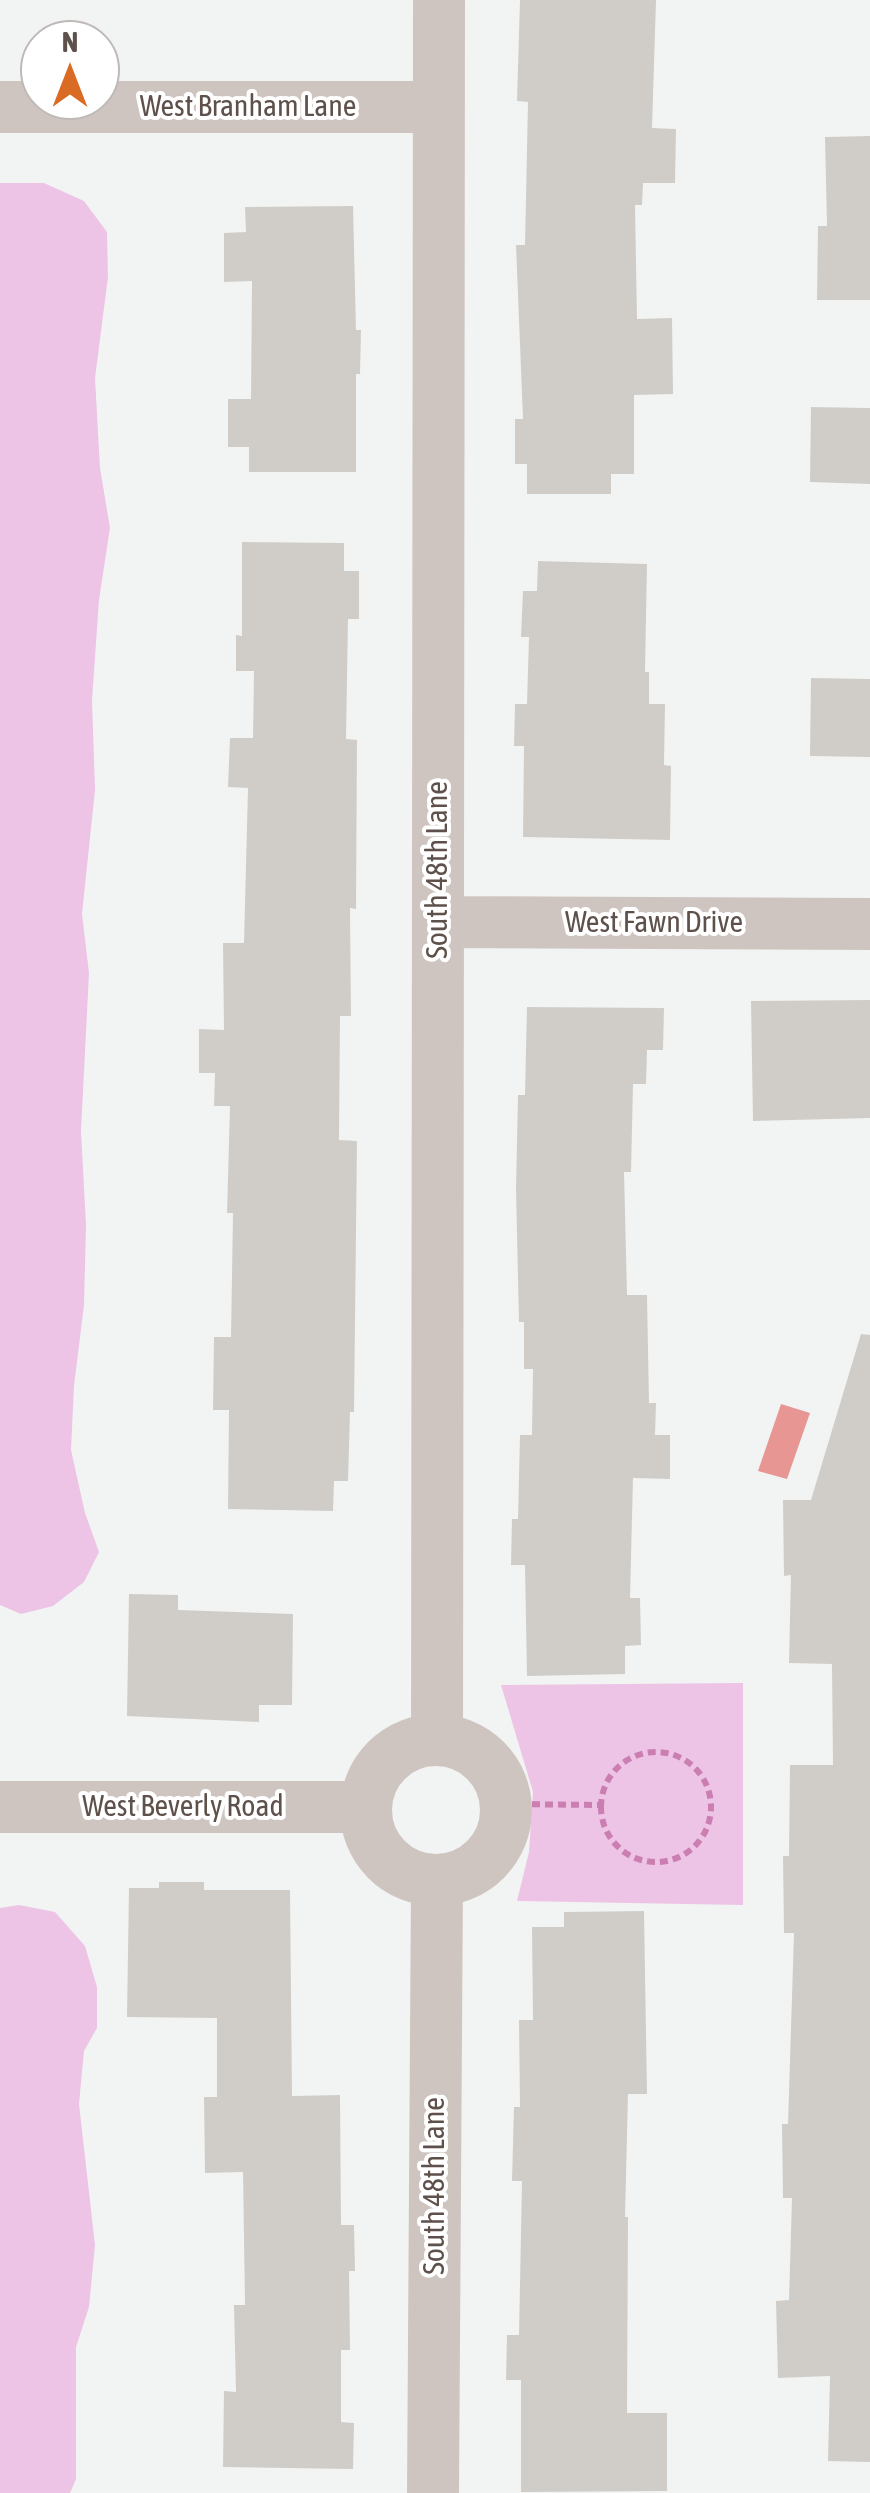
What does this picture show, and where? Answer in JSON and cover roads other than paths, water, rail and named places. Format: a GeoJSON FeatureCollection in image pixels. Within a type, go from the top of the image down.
{"type":"FeatureCollection","features":[{"type":"Feature","properties":{"kind":"street","name":"South 48th Lane"},"geometry":{"type":"LineString","coordinates":[[437,1740],[439,0]]}},
{"type":"Feature","properties":{"kind":"street","name":"West Branham Lane"},"geometry":{"type":"LineString","coordinates":[[0,107],[436,107]]}},
{"type":"Feature","properties":{"kind":"street","name":"West Fawn Drive"},"geometry":{"type":"LineString","coordinates":[[438,922],[870,924]]}},
{"type":"Feature","properties":{"kind":"street"},"geometry":{"type":"LineString","coordinates":[[437,1740],[455,1742],[486,1760],[497,1775],[506,1804],[504,1828],[486,1860],[455,1878],[437,1880],[405,1873],[392,1864],[372,1839],[365,1807],[375,1776],[396,1752],[415,1742],[437,1740]]}},
{"type":"Feature","properties":{"kind":"street","name":"West Beverly Road"},"geometry":{"type":"LineString","coordinates":[[0,1807],[365,1807]]}},
{"type":"Feature","properties":{"kind":"street","name":"South 48th Lane"},"geometry":{"type":"LineString","coordinates":[[433,2493],[437,1880]]}}]}
